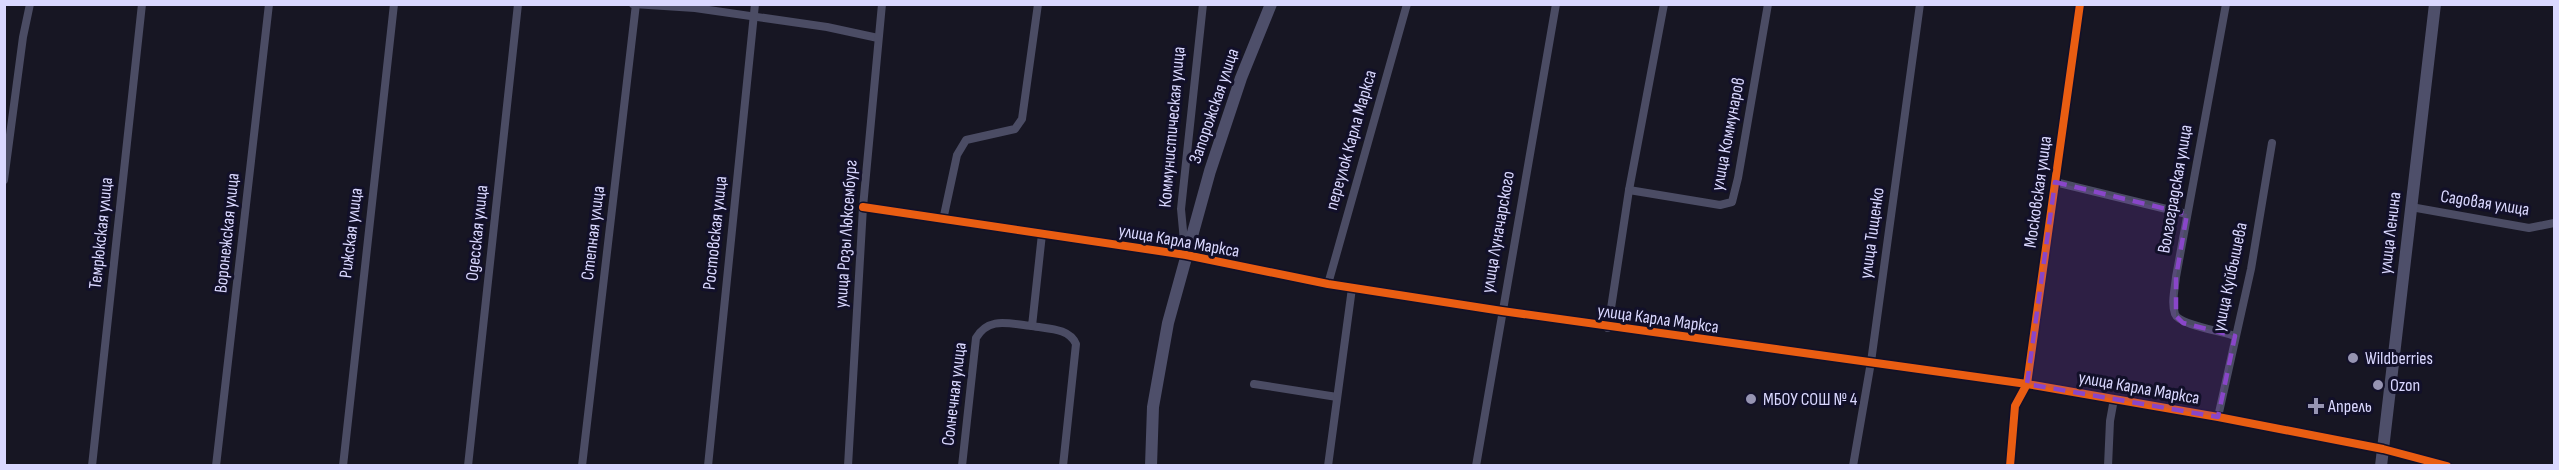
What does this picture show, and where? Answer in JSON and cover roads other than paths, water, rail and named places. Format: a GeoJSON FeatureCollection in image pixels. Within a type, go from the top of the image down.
{"type":"FeatureCollection","features":[{"type":"Feature","properties":{"kind":"main road","name":"Запорожская улица"},"geometry":{"type":"LineString","coordinates":[[1186,255],[1241,78],[1271,4]]}},
{"type":"Feature","properties":{"kind":"main road","name":"улица Ленина"},"geometry":{"type":"LineString","coordinates":[[2381,465],[2435,4]]}},
{"type":"Feature","properties":{"kind":"main road","name":"Коммунистическая улица"},"geometry":{"type":"LineString","coordinates":[[1151,465],[1154,407],[1168,323],[1186,255]]}},
{"type":"Feature","properties":{"kind":"street"},"geometry":{"type":"LineString","coordinates":[[4,180],[23,37],[30,4]]}},
{"type":"Feature","properties":{"kind":"street","name":"Темрюкская улица"},"geometry":{"type":"LineString","coordinates":[[92,465],[142,4]]}},
{"type":"Feature","properties":{"kind":"street","name":"Воронежская улица"},"geometry":{"type":"LineString","coordinates":[[216,465],[269,4]]}},
{"type":"Feature","properties":{"kind":"street","name":"Рижская улица"},"geometry":{"type":"LineString","coordinates":[[343,465],[394,4]]}},
{"type":"Feature","properties":{"kind":"street","name":"Одесская улица"},"geometry":{"type":"LineString","coordinates":[[468,465],[518,4]]}},
{"type":"Feature","properties":{"kind":"street","name":"Ростовская улица"},"geometry":{"type":"LineString","coordinates":[[708,465],[755,4]]}},
{"type":"Feature","properties":{"kind":"street","name":"улица Розы Люксембург"},"geometry":{"type":"LineString","coordinates":[[848,465],[862,207],[882,4]]}},
{"type":"Feature","properties":{"kind":"street"},"geometry":{"type":"LineString","coordinates":[[943,220],[957,155],[966,140],[1015,129],[1022,119],[1038,4]]}},
{"type":"Feature","properties":{"kind":"street","name":"Коммунистическая улица"},"geometry":{"type":"LineString","coordinates":[[1186,255],[1181,209],[1203,4]]}},
{"type":"Feature","properties":{"kind":"street","name":"переулок Карла Маркса"},"geometry":{"type":"LineString","coordinates":[[1328,284],[1407,4]]}},
{"type":"Feature","properties":{"kind":"street","name":"улица Луначарского"},"geometry":{"type":"LineString","coordinates":[[1476,465],[1556,4]]}},
{"type":"Feature","properties":{"kind":"street"},"geometry":{"type":"LineString","coordinates":[[1608,328],[1629,190],[1664,4]]}},
{"type":"Feature","properties":{"kind":"street","name":"улица Коммунаров"},"geometry":{"type":"LineString","coordinates":[[1629,190],[1720,205],[1732,202],[1768,4]]}},
{"type":"Feature","properties":{"kind":"street","name":"улица Тищенко"},"geometry":{"type":"LineString","coordinates":[[1853,465],[1871,362],[1920,4]]}},
{"type":"Feature","properties":{"kind":"street","name":"Московская улица"},"geometry":{"type":"LineString","coordinates":[[2010,465],[2015,406],[2027,384],[2080,4]]}},
{"type":"Feature","properties":{"kind":"street","name":"Волгоградская улица"},"geometry":{"type":"LineString","coordinates":[[2226,4],[2176,277],[2174,304],[2176,316],[2183,323],[2217,329],[2235,336]]}},
{"type":"Feature","properties":{"kind":"street"},"geometry":{"type":"LineString","coordinates":[[635,5],[695,8],[827,27],[878,38]]}},
{"type":"Feature","properties":{"kind":"street","name":"Степная улица"},"geometry":{"type":"LineString","coordinates":[[582,465],[635,5]]}},
{"type":"Feature","properties":{"kind":"street","name":"улица Куйбышева"},"geometry":{"type":"LineString","coordinates":[[2218,417],[2251,269],[2272,143]]}},
{"type":"Feature","properties":{"kind":"street"},"geometry":{"type":"LineString","coordinates":[[2055,182],[2187,214]]}},
{"type":"Feature","properties":{"kind":"street","name":"улица Карла Маркса"},"geometry":{"type":"LineString","coordinates":[[862,207],[1186,255],[1328,284],[1608,328],[2027,384],[2218,417],[2383,449],[2447,465]]}},
{"type":"Feature","properties":{"kind":"street","name":"Садовая улица"},"geometry":{"type":"LineString","coordinates":[[2411,207],[2529,228],[2554,223]]}},
{"type":"Feature","properties":{"kind":"street"},"geometry":{"type":"LineString","coordinates":[[1032,326],[1042,234]]}},
{"type":"Feature","properties":{"kind":"street"},"geometry":{"type":"LineString","coordinates":[[1328,465],[1352,288]]}},
{"type":"Feature","properties":{"kind":"street","name":"Солнечная улица"},"geometry":{"type":"LineString","coordinates":[[962,465],[976,338],[982,327],[994,323],[1032,326],[1065,332],[1073,337],[1076,344],[1063,465]]}},
{"type":"Feature","properties":{"kind":"street"},"geometry":{"type":"LineString","coordinates":[[1254,384],[1337,397]]}},
{"type":"Feature","properties":{"kind":"street"},"geometry":{"type":"LineString","coordinates":[[2108,465],[2110,421],[2114,399]]}},
{"type":"Feature","properties":{"kind":"place","name":"Wildberries"},"geometry":{"type":"Point","coordinates":[2353,358]}},
{"type":"Feature","properties":{"kind":"place","name":"Ozon"},"geometry":{"type":"Point","coordinates":[2378,385]}},
{"type":"Feature","properties":{"kind":"place","name":"МБОУ СОШ № 4"},"geometry":{"type":"Point","coordinates":[1751,399]}},
{"type":"Feature","properties":{"kind":"place","name":"Апрель"},"geometry":{"type":"Point","coordinates":[2316,406]}}]}
